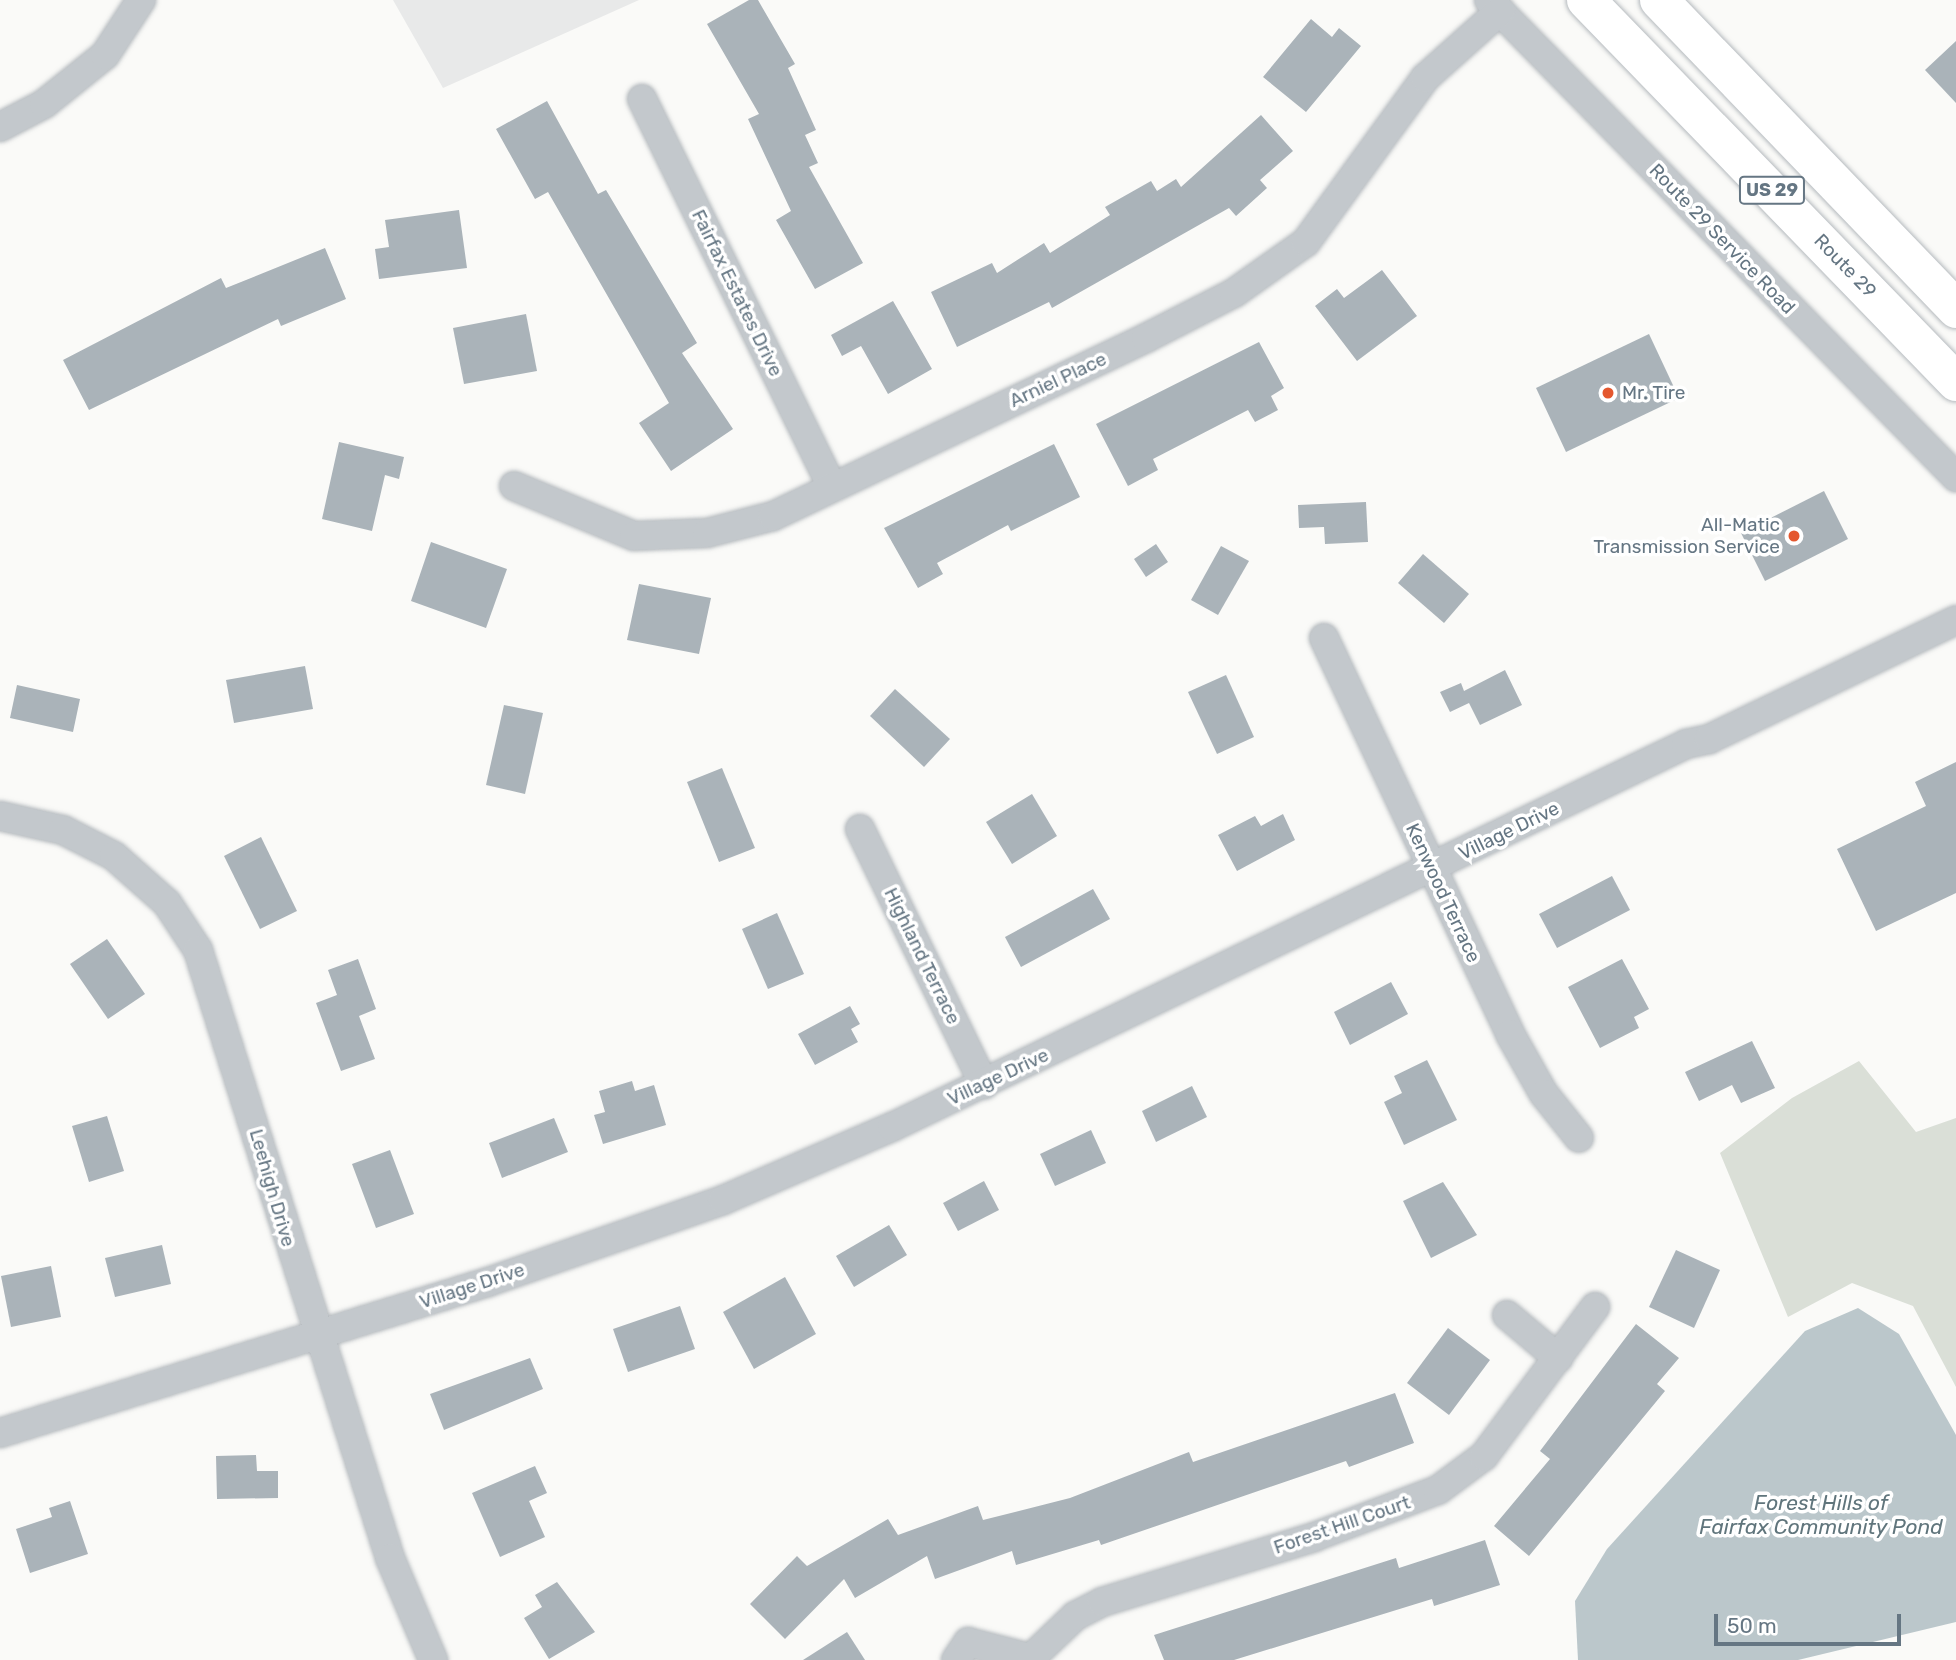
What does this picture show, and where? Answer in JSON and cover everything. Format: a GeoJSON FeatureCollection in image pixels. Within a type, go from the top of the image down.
{"type":"FeatureCollection","features":[{"type":"Feature","properties":{"kind":"main road","name":"Route 29"},"geometry":{"type":"LineString","coordinates":[[1586,0],[1956,382]]}},
{"type":"Feature","properties":{"kind":"main road","name":"US 29"},"geometry":{"type":"LineString","coordinates":[[1659,0],[1956,309]]}},
{"type":"Feature","properties":{"kind":"street"},"geometry":{"type":"LineString","coordinates":[[0,127],[86,72],[133,20],[141,0]]}},
{"type":"Feature","properties":{"kind":"street","name":"Route 29 Service Road"},"geometry":{"type":"LineString","coordinates":[[1494,5],[1956,477]]}},
{"type":"Feature","properties":{"kind":"street","name":"Arniel Place"},"geometry":{"type":"LineString","coordinates":[[514,486],[634,536],[707,533],[773,516],[1234,293],[1306,243],[1425,78],[1494,5]]}},
{"type":"Feature","properties":{"kind":"street","name":"Fairfax Estates Drive"},"geometry":{"type":"LineString","coordinates":[[642,99],[832,486]]}},
{"type":"Feature","properties":{"kind":"street","name":"Village Drive"},"geometry":{"type":"LineString","coordinates":[[0,1433],[316,1335],[723,1200],[984,1084],[1956,620]]}},
{"type":"Feature","properties":{"kind":"street","name":"Kenwood Terrace"},"geometry":{"type":"LineString","coordinates":[[1324,638],[1517,1046],[1579,1138]]}},
{"type":"Feature","properties":{"kind":"street","name":"Leehigh Drive"},"geometry":{"type":"LineString","coordinates":[[0,816],[63,830],[114,856],[185,927],[209,972],[316,1335],[390,1558],[433,1660]]}},
{"type":"Feature","properties":{"kind":"street","name":"Highland Terrace"},"geometry":{"type":"LineString","coordinates":[[860,829],[984,1084]]}},
{"type":"Feature","properties":{"kind":"street","name":"Forest Hill Court"},"geometry":{"type":"LineString","coordinates":[[1029,1659],[1075,1616],[1102,1602],[1314,1537],[1438,1490],[1484,1456],[1595,1307]]}},
{"type":"Feature","properties":{"kind":"street"},"geometry":{"type":"LineString","coordinates":[[1507,1315],[1558,1358]]}},
{"type":"Feature","properties":{"kind":"street"},"geometry":{"type":"LineString","coordinates":[[956,1660],[968,1642],[1029,1659]]}},
{"type":"Feature","properties":{"kind":"shaded area"},"geometry":{"type":"Polygon","coordinates":[[[393,0],[639,0],[443,88],[393,0]]]}},
{"type":"Feature","properties":{"kind":"shaded area"},"geometry":{"type":"Polygon","coordinates":[[[1859,1061],[1916,1132],[1956,1118],[1956,1387],[1913,1306],[1852,1283],[1788,1317],[1720,1153],[1792,1098],[1859,1061]]]}},
{"type":"Feature","properties":{"kind":"water","name":"Forest Hills of Fairfax Community Pond"},"geometry":{"type":"Polygon","coordinates":[[[1858,1308],[1899,1334],[1956,1435],[1956,1622],[1798,1660],[1578,1660],[1575,1601],[1607,1549],[1805,1331],[1858,1308]]]}},
{"type":"Feature","properties":{"kind":"building"},"geometry":{"type":"Polygon","coordinates":[[[749,0],[758,0],[795,64],[788,68],[816,130],[805,135],[818,163],[809,167],[863,263],[815,289],[776,220],[791,211],[748,119],[759,114],[707,24],[749,0]]]}},
{"type":"Feature","properties":{"kind":"building"},"geometry":{"type":"Polygon","coordinates":[[[1311,19],[1332,37],[1339,28],[1361,46],[1306,112],[1263,77],[1311,19]]]}},
{"type":"Feature","properties":{"kind":"building"},"geometry":{"type":"Polygon","coordinates":[[[1956,41],[1956,103],[1925,70],[1956,41]]]}},
{"type":"Feature","properties":{"kind":"building"},"geometry":{"type":"Polygon","coordinates":[[[547,101],[598,194],[606,190],[697,343],[682,353],[733,429],[671,471],[639,423],[669,403],[548,192],[535,199],[496,129],[547,101]]]}},
{"type":"Feature","properties":{"kind":"building"},"geometry":{"type":"Polygon","coordinates":[[[1261,115],[1293,151],[1260,180],[1267,188],[1236,216],[1229,208],[1052,308],[1049,302],[957,347],[931,292],[992,263],[997,273],[1044,243],[1050,253],[1110,215],[1105,207],[1151,181],[1157,191],[1176,179],[1181,187],[1261,115]]]}},
{"type":"Feature","properties":{"kind":"building"},"geometry":{"type":"Polygon","coordinates":[[[459,210],[467,268],[379,279],[375,249],[389,247],[385,220],[459,210]]]}},
{"type":"Feature","properties":{"kind":"building"},"geometry":{"type":"Polygon","coordinates":[[[325,248],[346,299],[281,326],[278,319],[89,410],[63,360],[221,278],[226,288],[325,248]]]}},
{"type":"Feature","properties":{"kind":"building"},"geometry":{"type":"Polygon","coordinates":[[[1382,270],[1417,316],[1357,361],[1315,306],[1337,289],[1344,298],[1382,270]]]}},
{"type":"Feature","properties":{"kind":"building"},"geometry":{"type":"Polygon","coordinates":[[[893,301],[932,369],[888,394],[861,346],[842,356],[831,335],[893,301]]]}},
{"type":"Feature","properties":{"kind":"building"},"geometry":{"type":"Polygon","coordinates":[[[526,314],[537,371],[464,384],[453,328],[526,314]]]}},
{"type":"Feature","properties":{"kind":"building","name":"Mr. Tire"},"geometry":{"type":"Polygon","coordinates":[[[1649,334],[1679,398],[1566,452],[1536,388],[1649,334]]]}},
{"type":"Feature","properties":{"kind":"building"},"geometry":{"type":"Polygon","coordinates":[[[1259,342],[1284,388],[1271,396],[1278,410],[1255,422],[1248,410],[1153,459],[1158,470],[1128,486],[1096,424],[1259,342]]]}},
{"type":"Feature","properties":{"kind":"building"},"geometry":{"type":"Polygon","coordinates":[[[339,442],[404,457],[399,479],[385,475],[372,531],[322,519],[339,442]]]}},
{"type":"Feature","properties":{"kind":"building"},"geometry":{"type":"Polygon","coordinates":[[[1054,444],[1080,497],[1011,531],[1008,525],[937,563],[943,574],[918,588],[884,528],[1054,444]]]}},
{"type":"Feature","properties":{"kind":"building","name":"All-Matic Transmission Service"},"geometry":{"type":"Polygon","coordinates":[[[1824,491],[1848,539],[1765,581],[1741,533],[1824,491]]]}},
{"type":"Feature","properties":{"kind":"building"},"geometry":{"type":"Polygon","coordinates":[[[1366,502],[1368,542],[1325,544],[1324,527],[1299,528],[1298,505],[1366,502]]]}},
{"type":"Feature","properties":{"kind":"building"},"geometry":{"type":"Polygon","coordinates":[[[431,542],[507,569],[486,628],[411,601],[431,542]]]}},
{"type":"Feature","properties":{"kind":"building"},"geometry":{"type":"Polygon","coordinates":[[[1156,544],[1168,562],[1146,577],[1134,559],[1156,544]]]}},
{"type":"Feature","properties":{"kind":"building"},"geometry":{"type":"Polygon","coordinates":[[[1221,546],[1249,561],[1218,615],[1191,600],[1221,546]]]}},
{"type":"Feature","properties":{"kind":"building"},"geometry":{"type":"Polygon","coordinates":[[[1423,554],[1469,594],[1444,623],[1398,583],[1423,554]]]}},
{"type":"Feature","properties":{"kind":"building"},"geometry":{"type":"Polygon","coordinates":[[[639,584],[711,598],[699,654],[627,640],[639,584]]]}},
{"type":"Feature","properties":{"kind":"building"},"geometry":{"type":"Polygon","coordinates":[[[305,666],[313,709],[234,723],[226,680],[305,666]]]}},
{"type":"Feature","properties":{"kind":"building"},"geometry":{"type":"Polygon","coordinates":[[[1505,670],[1522,705],[1480,725],[1469,703],[1450,712],[1440,692],[1461,683],[1464,691],[1505,670]]]}},
{"type":"Feature","properties":{"kind":"building"},"geometry":{"type":"Polygon","coordinates":[[[1226,675],[1254,737],[1217,754],[1188,692],[1226,675]]]}},
{"type":"Feature","properties":{"kind":"building"},"geometry":{"type":"Polygon","coordinates":[[[17,685],[80,699],[73,732],[10,718],[17,685]]]}},
{"type":"Feature","properties":{"kind":"building"},"geometry":{"type":"Polygon","coordinates":[[[895,689],[950,739],[924,767],[870,716],[895,689]]]}},
{"type":"Feature","properties":{"kind":"building"},"geometry":{"type":"Polygon","coordinates":[[[504,705],[543,713],[525,794],[486,785],[504,705]]]}},
{"type":"Feature","properties":{"kind":"building"},"geometry":{"type":"Polygon","coordinates":[[[1956,762],[1956,893],[1876,931],[1837,849],[1926,806],[1915,782],[1956,762]]]}},
{"type":"Feature","properties":{"kind":"building"},"geometry":{"type":"Polygon","coordinates":[[[722,768],[755,848],[719,862],[687,782],[722,768]]]}},
{"type":"Feature","properties":{"kind":"building"},"geometry":{"type":"Polygon","coordinates":[[[1032,794],[1057,836],[1012,864],[986,822],[1032,794]]]}},
{"type":"Feature","properties":{"kind":"building"},"geometry":{"type":"Polygon","coordinates":[[[1283,814],[1295,840],[1237,871],[1218,835],[1255,816],[1261,826],[1283,814]]]}},
{"type":"Feature","properties":{"kind":"building"},"geometry":{"type":"Polygon","coordinates":[[[261,837],[297,911],[260,929],[224,856],[261,837]]]}},
{"type":"Feature","properties":{"kind":"building"},"geometry":{"type":"Polygon","coordinates":[[[1612,876],[1630,910],[1557,948],[1539,914],[1612,876]]]}},
{"type":"Feature","properties":{"kind":"building"},"geometry":{"type":"Polygon","coordinates":[[[1093,889],[1110,919],[1021,967],[1005,937],[1093,889]]]}},
{"type":"Feature","properties":{"kind":"building"},"geometry":{"type":"Polygon","coordinates":[[[777,913],[804,974],[768,989],[742,929],[777,913]]]}},
{"type":"Feature","properties":{"kind":"building"},"geometry":{"type":"Polygon","coordinates":[[[107,939],[145,994],[108,1019],[70,964],[107,939]]]}},
{"type":"Feature","properties":{"kind":"building"},"geometry":{"type":"Polygon","coordinates":[[[358,959],[376,1009],[359,1016],[375,1059],[341,1071],[316,1003],[337,995],[328,970],[358,959]]]}},
{"type":"Feature","properties":{"kind":"building"},"geometry":{"type":"Polygon","coordinates":[[[1622,959],[1649,1009],[1634,1017],[1639,1028],[1600,1048],[1568,987],[1622,959]]]}},
{"type":"Feature","properties":{"kind":"building"},"geometry":{"type":"Polygon","coordinates":[[[1391,982],[1408,1014],[1350,1045],[1334,1012],[1391,982]]]}},
{"type":"Feature","properties":{"kind":"building"},"geometry":{"type":"Polygon","coordinates":[[[850,1006],[860,1024],[851,1029],[858,1042],[815,1065],[798,1034],[850,1006]]]}},
{"type":"Feature","properties":{"kind":"building"},"geometry":{"type":"Polygon","coordinates":[[[1752,1041],[1775,1088],[1741,1103],[1732,1085],[1699,1101],[1685,1072],[1752,1041]]]}},
{"type":"Feature","properties":{"kind":"building"},"geometry":{"type":"Polygon","coordinates":[[[1427,1060],[1457,1120],[1404,1145],[1384,1102],[1402,1093],[1394,1076],[1427,1060]]]}},
{"type":"Feature","properties":{"kind":"building"},"geometry":{"type":"Polygon","coordinates":[[[632,1081],[635,1091],[654,1085],[666,1125],[603,1144],[594,1115],[605,1112],[599,1091],[632,1081]]]}},
{"type":"Feature","properties":{"kind":"building"},"geometry":{"type":"Polygon","coordinates":[[[1192,1086],[1207,1117],[1156,1142],[1142,1111],[1192,1086]]]}},
{"type":"Feature","properties":{"kind":"building"},"geometry":{"type":"Polygon","coordinates":[[[107,1116],[124,1171],[89,1182],[72,1126],[107,1116]]]}},
{"type":"Feature","properties":{"kind":"building"},"geometry":{"type":"Polygon","coordinates":[[[554,1118],[568,1152],[502,1178],[489,1143],[554,1118]]]}},
{"type":"Feature","properties":{"kind":"building"},"geometry":{"type":"Polygon","coordinates":[[[1091,1130],[1106,1163],[1055,1186],[1040,1154],[1091,1130]]]}},
{"type":"Feature","properties":{"kind":"building"},"geometry":{"type":"Polygon","coordinates":[[[390,1150],[414,1214],[376,1228],[352,1164],[390,1150]]]}},
{"type":"Feature","properties":{"kind":"building"},"geometry":{"type":"Polygon","coordinates":[[[984,1181],[999,1210],[958,1231],[943,1203],[984,1181]]]}},
{"type":"Feature","properties":{"kind":"building"},"geometry":{"type":"Polygon","coordinates":[[[1443,1182],[1477,1235],[1431,1258],[1403,1201],[1443,1182]]]}},
{"type":"Feature","properties":{"kind":"building"},"geometry":{"type":"Polygon","coordinates":[[[889,1225],[907,1255],[854,1287],[836,1256],[889,1225]]]}},
{"type":"Feature","properties":{"kind":"building"},"geometry":{"type":"Polygon","coordinates":[[[162,1245],[171,1284],[115,1297],[105,1258],[162,1245]]]}},
{"type":"Feature","properties":{"kind":"building"},"geometry":{"type":"Polygon","coordinates":[[[1676,1250],[1720,1270],[1694,1328],[1649,1307],[1676,1250]]]}},
{"type":"Feature","properties":{"kind":"building"},"geometry":{"type":"Polygon","coordinates":[[[51,1266],[61,1317],[11,1327],[1,1276],[51,1266]]]}},
{"type":"Feature","properties":{"kind":"building"},"geometry":{"type":"Polygon","coordinates":[[[785,1277],[816,1334],[754,1369],[723,1312],[785,1277]]]}},
{"type":"Feature","properties":{"kind":"building"},"geometry":{"type":"Polygon","coordinates":[[[680,1306],[695,1349],[628,1372],[613,1329],[680,1306]]]}},
{"type":"Feature","properties":{"kind":"building"},"geometry":{"type":"Polygon","coordinates":[[[1636,1324],[1679,1358],[1657,1384],[1665,1391],[1529,1556],[1494,1526],[1550,1459],[1540,1451],[1636,1324]]]}},
{"type":"Feature","properties":{"kind":"building"},"geometry":{"type":"Polygon","coordinates":[[[1448,1328],[1490,1360],[1449,1415],[1407,1383],[1448,1328]]]}},
{"type":"Feature","properties":{"kind":"building"},"geometry":{"type":"Polygon","coordinates":[[[530,1358],[543,1389],[444,1430],[430,1394],[530,1358]]]}},
{"type":"Feature","properties":{"kind":"building"},"geometry":{"type":"Polygon","coordinates":[[[1395,1393],[1414,1443],[1349,1467],[1346,1461],[1101,1545],[1099,1540],[1016,1565],[1012,1551],[935,1579],[927,1556],[855,1598],[844,1579],[785,1639],[750,1604],[797,1556],[807,1566],[888,1519],[898,1535],[978,1506],[983,1520],[1070,1498],[1189,1452],[1193,1462],[1395,1393]]]}},
{"type":"Feature","properties":{"kind":"building"},"geometry":{"type":"Polygon","coordinates":[[[256,1455],[257,1471],[278,1471],[278,1498],[217,1499],[216,1456],[256,1455]]]}},
{"type":"Feature","properties":{"kind":"building"},"geometry":{"type":"Polygon","coordinates":[[[535,1466],[547,1493],[529,1501],[545,1537],[500,1557],[472,1493],[535,1466]]]}},
{"type":"Feature","properties":{"kind":"building"},"geometry":{"type":"Polygon","coordinates":[[[70,1501],[88,1554],[30,1573],[16,1529],[52,1517],[49,1508],[70,1501]]]}},
{"type":"Feature","properties":{"kind":"building"},"geometry":{"type":"Polygon","coordinates":[[[1485,1540],[1500,1585],[1434,1606],[1432,1599],[1234,1660],[1164,1660],[1154,1635],[1396,1558],[1399,1568],[1485,1540]]]}},
{"type":"Feature","properties":{"kind":"building"},"geometry":{"type":"Polygon","coordinates":[[[557,1582],[595,1632],[549,1659],[524,1618],[542,1607],[535,1595],[557,1582]]]}},
{"type":"Feature","properties":{"kind":"building"},"geometry":{"type":"Polygon","coordinates":[[[847,1632],[865,1660],[803,1660],[847,1632]]]}},
{"type":"Feature","properties":{"kind":"place","name":"Mr. Tire"},"geometry":{"type":"Point","coordinates":[1608,393]}},
{"type":"Feature","properties":{"kind":"place","name":"All-Matic Transmission Service"},"geometry":{"type":"Point","coordinates":[1794,536]}}]}
